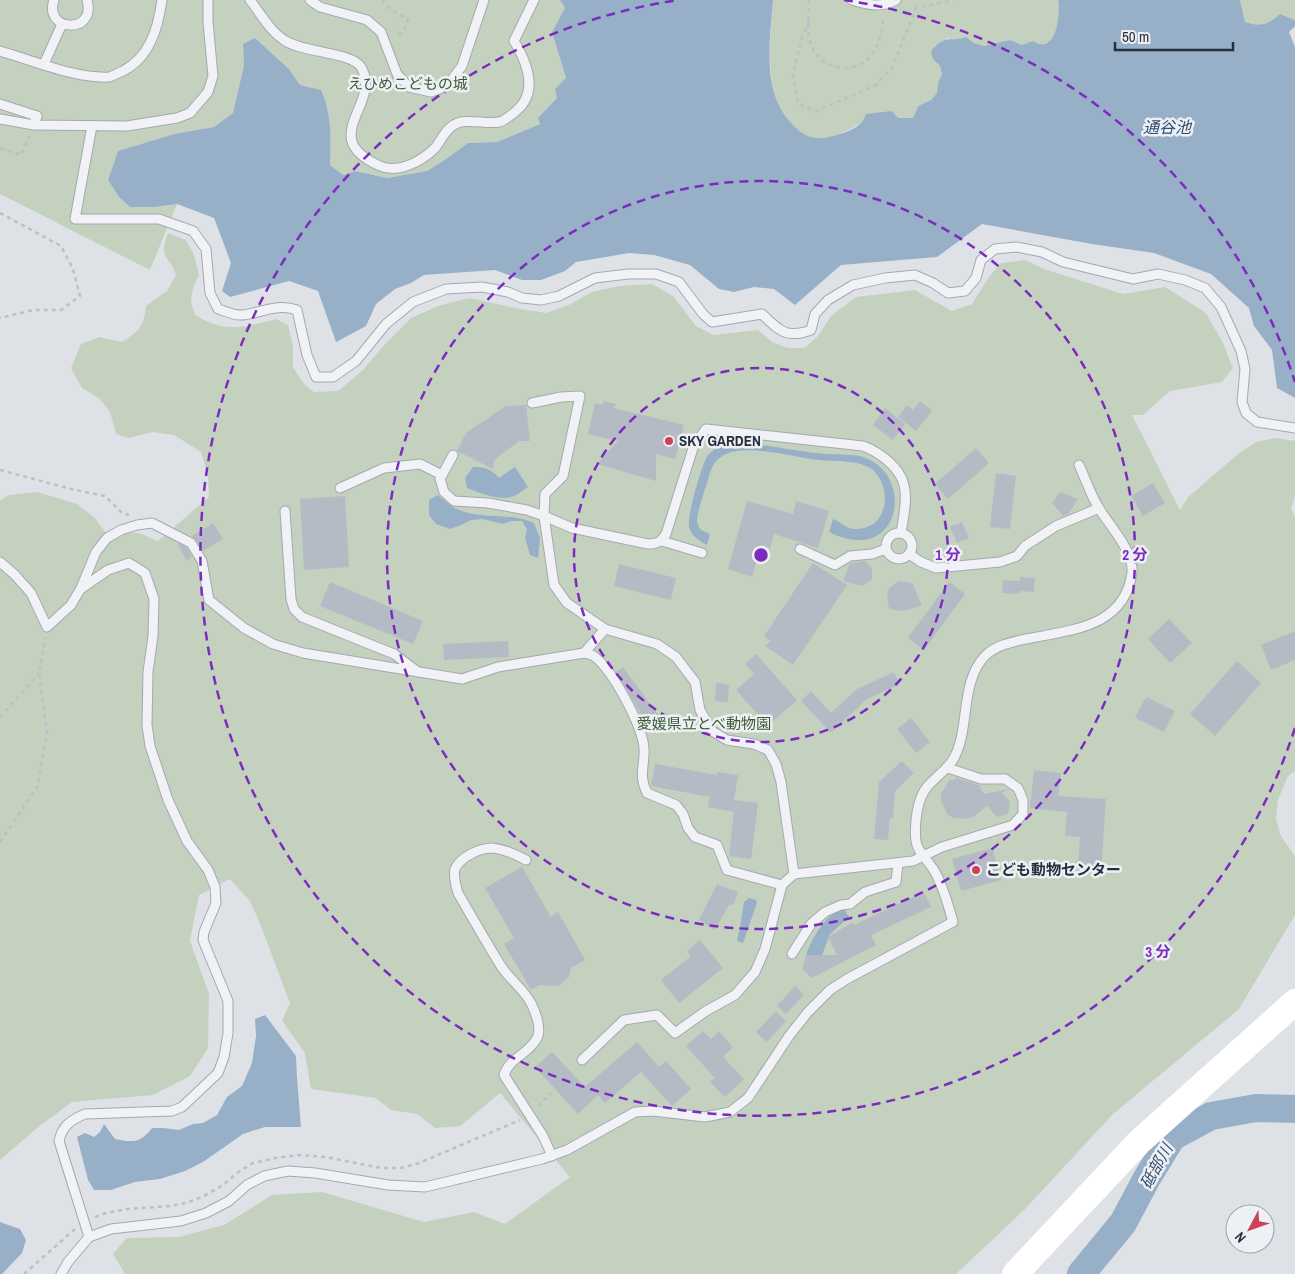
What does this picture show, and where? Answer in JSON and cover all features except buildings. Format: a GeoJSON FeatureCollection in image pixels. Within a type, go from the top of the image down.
{"type":"FeatureCollection","features":[{"type":"Feature","properties":{"kind":"street"},"geometry":{"type":"LineString","coordinates":[[1015,1274],[1139,1142],[1295,1002]]}},
{"type":"Feature","properties":{"kind":"lane"},"geometry":{"type":"LineString","coordinates":[[54,0],[52,10],[54,16],[62,24],[74,25],[85,18],[88,7],[87,0]]}},
{"type":"Feature","properties":{"kind":"lane"},"geometry":{"type":"LineString","coordinates":[[0,51],[84,76],[111,77],[130,67],[150,46],[158,24],[162,0]]}},
{"type":"Feature","properties":{"kind":"lane"},"geometry":{"type":"LineString","coordinates":[[0,119],[34,125],[127,126],[177,118],[190,113],[208,92],[213,76],[208,28],[208,0]]}},
{"type":"Feature","properties":{"kind":"lane"},"geometry":{"type":"LineString","coordinates":[[250,0],[274,32],[284,41],[305,49],[349,58],[359,63],[367,82],[350,132],[352,141],[358,151],[366,158],[391,169],[403,167],[423,158],[451,127],[460,122],[500,122],[522,107],[528,95],[528,70],[522,54],[514,41],[534,0]]}},
{"type":"Feature","properties":{"kind":"lane"},"geometry":{"type":"LineString","coordinates":[[310,0],[320,7],[368,20],[381,32],[397,74],[409,87],[430,92],[447,86],[462,66],[484,0]]}},
{"type":"Feature","properties":{"kind":"lane"},"geometry":{"type":"LineString","coordinates":[[852,0],[883,5],[896,0]]}},
{"type":"Feature","properties":{"kind":"lane"},"geometry":{"type":"LineString","coordinates":[[44,64],[62,24]]}},
{"type":"Feature","properties":{"kind":"lane"},"geometry":{"type":"LineString","coordinates":[[0,104],[37,116],[34,125]]}},
{"type":"Feature","properties":{"kind":"lane"},"geometry":{"type":"LineString","coordinates":[[92,126],[75,219],[159,220],[193,231],[206,249],[210,293],[218,309],[240,316],[264,309],[287,306],[297,310],[306,355],[316,378],[333,377],[356,361],[386,324],[413,302],[446,289],[482,287],[508,292],[522,298],[541,300],[559,296],[595,278],[628,274],[656,274],[679,282],[703,314],[712,322],[762,314],[784,333],[799,334],[811,330],[815,314],[828,300],[852,285],[885,278],[915,275],[933,283],[948,293],[966,291],[976,278],[981,260],[994,248],[1016,247],[1042,252],[1064,262],[1133,279],[1158,274],[1185,280],[1205,288],[1221,307],[1241,351],[1245,369],[1242,402],[1246,413],[1256,422],[1295,428]]}},
{"type":"Feature","properties":{"kind":"lane"},"geometry":{"type":"LineString","coordinates":[[532,403],[561,397],[580,396],[563,476],[545,494],[544,516],[554,585],[567,603],[605,630],[657,644],[676,658],[696,682],[700,710],[712,732],[727,740],[754,744],[768,750],[776,764],[781,782],[794,874]]}},
{"type":"Feature","properties":{"kind":"lane"},"geometry":{"type":"LineString","coordinates":[[662,541],[694,445],[706,429],[863,446],[877,451],[892,465],[904,486],[901,533]]}},
{"type":"Feature","properties":{"kind":"lane"},"geometry":{"type":"LineString","coordinates":[[454,454],[440,479],[444,492],[454,501],[488,503],[527,510],[572,528],[648,544],[656,544],[662,541],[702,553]]}},
{"type":"Feature","properties":{"kind":"lane"},"geometry":{"type":"LineString","coordinates":[[340,488],[384,468],[420,464],[442,475]]}},
{"type":"Feature","properties":{"kind":"lane"},"geometry":{"type":"LineString","coordinates":[[61,1274],[68,1262],[89,1237],[111,1229],[181,1221],[206,1213],[229,1201],[247,1185],[264,1176],[288,1171],[315,1173],[388,1185],[425,1187],[552,1156],[567,1150],[635,1112],[653,1110],[705,1117],[730,1112],[748,1098],[789,1036],[808,1012],[830,990],[953,922],[941,884],[931,866],[918,850],[916,841],[920,798],[927,787],[948,768],[955,756],[962,737],[970,685],[978,666],[985,656],[996,648],[1013,642],[1091,625],[1106,616],[1119,604],[1128,591],[1132,570],[1126,550],[1099,508],[1079,465]]}},
{"type":"Feature","properties":{"kind":"lane"},"geometry":{"type":"LineString","coordinates":[[910,554],[921,562],[936,568],[971,564],[987,565],[1000,562],[1017,556],[1026,546],[1056,526],[1099,508]]}},
{"type":"Feature","properties":{"kind":"lane"},"geometry":{"type":"LineString","coordinates":[[285,511],[289,589],[294,610],[302,617],[394,654],[420,673]]}},
{"type":"Feature","properties":{"kind":"lane"},"geometry":{"type":"LineString","coordinates":[[0,562],[15,575],[30,593],[47,627],[71,605],[81,588],[96,552],[107,538],[120,530],[152,523],[191,543],[202,561],[209,600],[244,628],[273,644],[303,653],[462,679],[498,667],[584,653],[594,656],[604,666],[639,725],[644,747],[642,784],[647,793],[676,805],[683,814],[688,828],[695,836],[717,845],[727,870],[782,885]]}},
{"type":"Feature","properties":{"kind":"lane"},"geometry":{"type":"LineString","coordinates":[[895,533],[901,533],[910,538],[912,547],[910,554],[904,558],[895,559],[888,554],[886,549],[888,538],[895,533]]}},
{"type":"Feature","properties":{"kind":"lane"},"geometry":{"type":"LineString","coordinates":[[800,550],[835,565],[850,556],[872,554],[886,549]]}},
{"type":"Feature","properties":{"kind":"lane"},"geometry":{"type":"LineString","coordinates":[[81,588],[108,570],[129,563],[145,573],[154,599],[154,636],[148,672],[147,726],[150,746],[168,800],[187,841],[208,870],[215,887],[216,903],[204,932],[203,940],[228,1001],[228,1033],[224,1057],[218,1073],[182,1107],[172,1111],[84,1114],[74,1118],[61,1130],[59,1141],[89,1237]]}},
{"type":"Feature","properties":{"kind":"lane"},"geometry":{"type":"LineString","coordinates":[[584,653],[605,630]]}},
{"type":"Feature","properties":{"kind":"lane"},"geometry":{"type":"LineString","coordinates":[[582,1060],[624,1020],[657,1015],[675,1033],[706,1011],[735,995],[755,972],[765,949],[782,885],[794,874],[913,862],[942,847],[1013,825],[1023,814],[1023,800],[1018,788],[1005,779],[981,779],[948,768]]}},
{"type":"Feature","properties":{"kind":"lane"},"geometry":{"type":"LineString","coordinates":[[526,860],[502,850],[490,848],[479,851],[460,862],[455,870],[455,881],[458,893],[502,967],[513,982],[523,991],[533,1006],[539,1032],[537,1038],[510,1065],[504,1075],[543,1136],[552,1156]]}},
{"type":"Feature","properties":{"kind":"lane"},"geometry":{"type":"LineString","coordinates":[[792,954],[811,924],[825,912],[841,905],[850,904],[865,892],[896,882],[898,864]]}},
{"type":"Feature","properties":{"kind":"path"},"geometry":{"type":"LineString","coordinates":[[381,32],[401,34],[408,19],[391,10],[382,0]]}},
{"type":"Feature","properties":{"kind":"path"},"geometry":{"type":"LineString","coordinates":[[809,0],[811,46],[820,58],[830,66],[840,69],[862,63],[872,55],[878,42],[883,21],[883,5]]}},
{"type":"Feature","properties":{"kind":"path"},"geometry":{"type":"LineString","coordinates":[[809,20],[802,37],[793,76],[798,104],[816,111],[876,85],[893,66],[916,8],[954,0]]}},
{"type":"Feature","properties":{"kind":"path"},"geometry":{"type":"LineString","coordinates":[[0,148],[21,156],[34,125]]}},
{"type":"Feature","properties":{"kind":"path"},"geometry":{"type":"LineString","coordinates":[[0,213],[61,246],[72,268],[80,296],[61,310],[33,310],[0,318]]}},
{"type":"Feature","properties":{"kind":"path"},"geometry":{"type":"LineString","coordinates":[[0,470],[54,485],[105,496],[122,513],[152,523]]}},
{"type":"Feature","properties":{"kind":"path"},"geometry":{"type":"LineString","coordinates":[[0,842],[37,787],[47,734],[40,673],[47,627]]}},
{"type":"Feature","properties":{"kind":"path"},"geometry":{"type":"LineString","coordinates":[[0,717],[40,673]]}},
{"type":"Feature","properties":{"kind":"green space","name":"えひめこどもの城"},"geometry":{"type":"Polygon","coordinates":[[[0,0],[560,0],[565,8],[552,32],[566,78],[557,98],[538,118],[540,124],[497,142],[468,143],[427,171],[387,178],[355,171],[343,175],[330,165],[329,117],[321,90],[300,85],[289,69],[255,38],[243,44],[244,65],[233,113],[214,127],[174,134],[118,151],[108,180],[119,197],[130,207],[155,207],[177,204],[150,270],[0,194],[0,0]]]}},
{"type":"Feature","properties":{"kind":"green space"},"geometry":{"type":"Polygon","coordinates":[[[773,0],[1058,0],[1059,12],[1054,34],[1051,40],[1046,43],[1039,44],[1033,41],[1022,45],[1010,40],[984,46],[974,43],[966,37],[957,40],[947,38],[933,59],[940,66],[942,74],[938,83],[937,93],[931,100],[918,106],[913,118],[866,122],[843,133],[822,139],[807,136],[794,127],[783,115],[776,100],[770,57],[773,0]]]}},
{"type":"Feature","properties":{"kind":"green space"},"geometry":{"type":"Polygon","coordinates":[[[1240,0],[1295,0],[1295,20],[1280,14],[1264,24],[1245,22],[1240,0]]]}},
{"type":"Feature","properties":{"kind":"green space","name":"愛媛県立とべ動物園"},"geometry":{"type":"Polygon","coordinates":[[[168,233],[186,240],[194,255],[199,275],[193,288],[191,302],[195,315],[206,321],[226,327],[244,326],[276,319],[288,325],[293,346],[293,367],[303,383],[314,392],[338,391],[363,370],[384,345],[411,318],[438,306],[469,298],[546,313],[571,304],[592,292],[620,286],[652,284],[673,296],[696,326],[713,335],[758,330],[772,342],[788,348],[805,348],[818,336],[831,316],[856,297],[915,290],[952,311],[972,304],[989,277],[1001,263],[1025,260],[1044,269],[1123,294],[1165,287],[1206,313],[1223,343],[1233,368],[1222,382],[1170,391],[1143,415],[1132,415],[1180,510],[1188,497],[1238,454],[1256,442],[1276,438],[1295,441],[1295,496],[1291,508],[1295,517],[1295,771],[1288,776],[1278,800],[1276,819],[1281,836],[1295,856],[1295,915],[1239,1009],[1113,1114],[1024,1210],[956,1274],[125,1274],[113,1254],[127,1238],[178,1237],[224,1225],[272,1195],[322,1192],[424,1222],[474,1212],[505,1224],[570,1177],[500,1093],[460,1126],[435,1128],[417,1114],[391,1110],[376,1098],[311,1089],[305,1053],[282,1021],[290,1003],[261,926],[250,901],[230,879],[199,895],[190,941],[209,994],[208,1048],[190,1076],[153,1095],[72,1102],[37,1128],[0,1160],[0,501],[8,495],[37,492],[77,504],[94,517],[105,532],[139,533],[158,541],[209,497],[208,476],[201,452],[174,435],[152,432],[129,438],[116,434],[110,412],[100,399],[82,388],[71,368],[81,344],[99,337],[122,342],[133,335],[142,324],[146,306],[167,291],[176,275],[164,253],[168,233]]]}},
{"type":"Feature","properties":{"kind":"water","name":"通谷池"},"geometry":{"type":"Polygon","coordinates":[[[560,0],[773,0],[770,32],[770,65],[776,97],[782,111],[796,128],[807,136],[820,138],[834,136],[857,127],[866,114],[892,111],[898,118],[913,118],[918,106],[931,100],[937,93],[938,83],[942,74],[940,66],[933,59],[931,51],[944,40],[966,37],[974,43],[984,46],[1010,40],[1022,45],[1033,41],[1039,44],[1046,43],[1051,40],[1058,20],[1058,0],[1240,0],[1245,22],[1264,24],[1280,14],[1295,20],[1295,26],[1289,32],[1295,47],[1295,398],[1277,388],[1272,350],[1254,326],[1249,308],[1211,274],[1154,253],[982,224],[937,257],[841,265],[795,305],[774,289],[754,287],[734,292],[719,289],[690,265],[654,255],[629,253],[576,262],[565,271],[541,280],[522,280],[495,270],[424,275],[411,283],[395,289],[376,304],[366,326],[336,342],[318,291],[289,281],[230,297],[222,291],[231,263],[214,218],[177,204],[155,207],[130,207],[119,197],[108,180],[118,151],[174,134],[214,127],[233,113],[244,65],[243,44],[255,38],[289,69],[300,85],[321,90],[329,117],[330,165],[343,175],[355,171],[387,178],[427,171],[468,143],[497,142],[540,124],[538,118],[557,98],[555,89],[566,78],[552,32],[565,8],[560,0]]]}},
{"type":"Feature","properties":{"kind":"water"},"geometry":{"type":"Polygon","coordinates":[[[728,443],[753,444],[815,453],[853,455],[868,459],[883,470],[892,484],[895,501],[892,516],[884,530],[871,538],[853,540],[829,532],[833,519],[849,528],[856,529],[867,527],[881,515],[885,497],[879,478],[873,470],[861,464],[745,450],[724,455],[718,459],[710,472],[697,521],[701,530],[710,534],[707,545],[698,540],[691,532],[689,526],[690,512],[705,460],[715,449],[728,443]]]}},
{"type":"Feature","properties":{"kind":"water"},"geometry":{"type":"Polygon","coordinates":[[[473,467],[488,469],[499,478],[515,467],[528,487],[506,498],[477,492],[467,488],[465,478],[473,467]]]}},
{"type":"Feature","properties":{"kind":"water"},"geometry":{"type":"Polygon","coordinates":[[[438,495],[452,506],[466,512],[515,518],[534,523],[540,538],[538,558],[530,555],[525,538],[527,529],[522,521],[511,521],[503,524],[482,519],[471,520],[450,529],[436,524],[429,515],[429,500],[438,495]]]}},
{"type":"Feature","properties":{"kind":"water"},"geometry":{"type":"Polygon","coordinates":[[[749,898],[756,900],[757,903],[743,943],[737,941],[744,902],[749,898]]]}},
{"type":"Feature","properties":{"kind":"water"},"geometry":{"type":"Polygon","coordinates":[[[843,908],[849,917],[830,934],[822,955],[806,955],[812,941],[825,921],[836,911],[843,908]]]}},
{"type":"Feature","properties":{"kind":"water"},"geometry":{"type":"Polygon","coordinates":[[[265,1015],[296,1056],[301,1127],[265,1127],[243,1134],[203,1162],[185,1171],[160,1179],[135,1182],[111,1190],[94,1190],[88,1180],[77,1137],[85,1133],[94,1137],[100,1132],[104,1124],[115,1139],[135,1141],[144,1137],[152,1128],[179,1130],[193,1124],[203,1123],[217,1115],[227,1097],[242,1086],[252,1063],[256,1036],[255,1019],[265,1015]]]}},
{"type":"Feature","properties":{"kind":"water"},"geometry":{"type":"Polygon","coordinates":[[[0,1222],[20,1229],[26,1240],[22,1253],[2,1274],[0,1274],[0,1222]]]}},
{"type":"Feature","properties":{"kind":"waterway","name":"砥部川"},"geometry":{"type":"LineString","coordinates":[[1081,1274],[1123,1223],[1172,1137],[1211,1116],[1256,1108],[1295,1109]]}},
{"type":"Feature","properties":{"kind":"place","name":"SKY GARDEN"},"geometry":{"type":"Point","coordinates":[669,441]}},
{"type":"Feature","properties":{"kind":"place","name":"こども動物センター"},"geometry":{"type":"Point","coordinates":[976,870]}}]}
